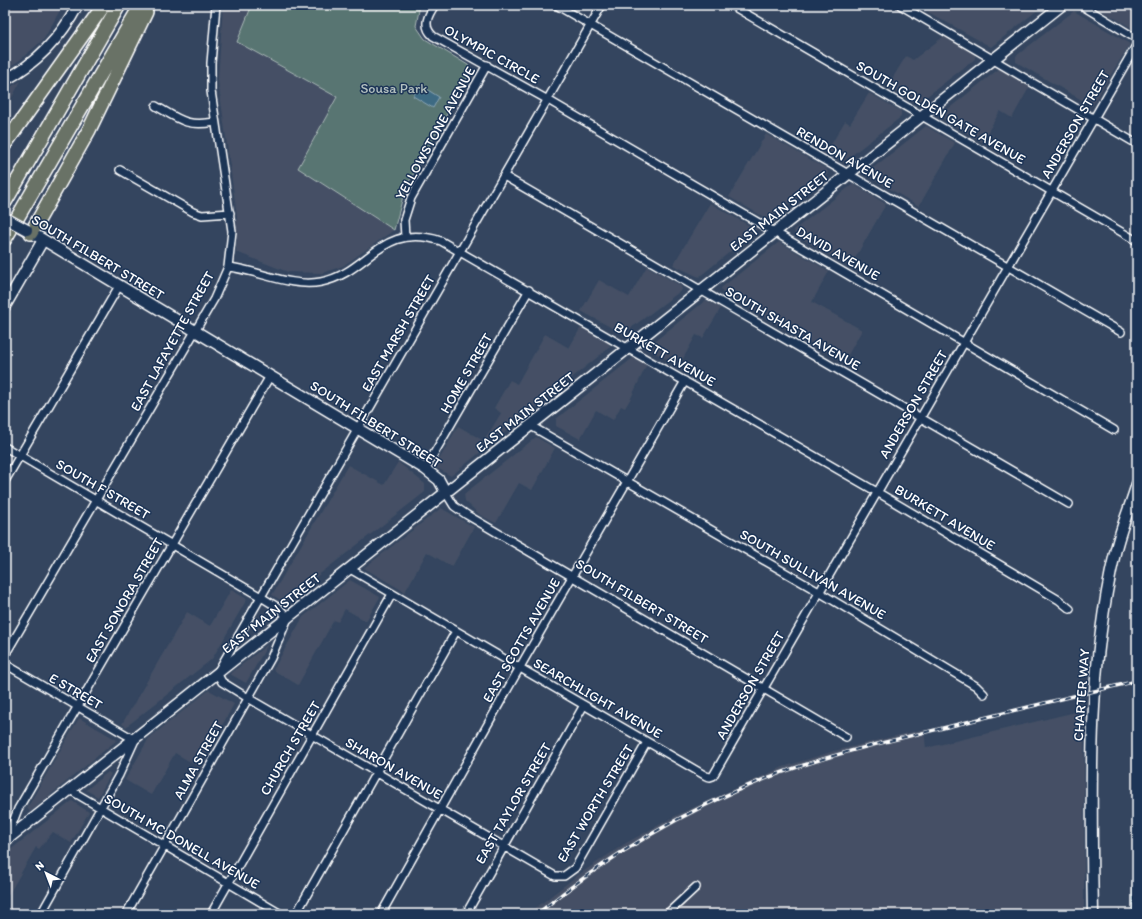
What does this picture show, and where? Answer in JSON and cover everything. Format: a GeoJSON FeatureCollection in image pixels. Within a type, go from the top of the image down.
{"type":"FeatureCollection","features":[{"type":"Feature","properties":{"kind":"highway"},"geometry":{"type":"LineString","coordinates":[[5,144],[104,5]]}},
{"type":"Feature","properties":{"kind":"highway"},"geometry":{"type":"LineString","coordinates":[[5,202],[119,5]]}},
{"type":"Feature","properties":{"kind":"highway"},"geometry":{"type":"LineString","coordinates":[[5,239],[141,5]]}},
{"type":"Feature","properties":{"kind":"highway"},"geometry":{"type":"LineString","coordinates":[[29,232],[89,130],[150,5]]}},
{"type":"Feature","properties":{"kind":"main road"},"geometry":{"type":"LineString","coordinates":[[5,80],[32,63],[52,44],[62,32],[78,5]]}},
{"type":"Feature","properties":{"kind":"main road","name":"EAST MAIN STREET"},"geometry":{"type":"LineString","coordinates":[[6,841],[1062,5]]}},
{"type":"Feature","properties":{"kind":"main road","name":"SOUTH FILBERT STREET"},"geometry":{"type":"LineString","coordinates":[[5,218],[425,469],[439,480],[446,493]]}},
{"type":"Feature","properties":{"kind":"main road"},"geometry":{"type":"LineString","coordinates":[[5,306],[43,240]]}},
{"type":"Feature","properties":{"kind":"main road","name":"CHARTER WAY"},"geometry":{"type":"LineString","coordinates":[[1092,914],[1092,766],[1095,680],[1101,626],[1110,576],[1116,551],[1137,484]]}},
{"type":"Feature","properties":{"kind":"street","name":"EAST LAFAYETTE STREET"},"geometry":{"type":"LineString","coordinates":[[5,655],[214,299],[228,267],[232,231],[211,91],[211,63],[216,5]]}},
{"type":"Feature","properties":{"kind":"street","name":"OLYMPIC CIRCLE"},"geometry":{"type":"LineString","coordinates":[[435,5],[427,19],[430,33],[548,100]]}},
{"type":"Feature","properties":{"kind":"street","name":"RENDON AVENUE"},"geometry":{"type":"LineString","coordinates":[[556,5],[1121,332]]}},
{"type":"Feature","properties":{"kind":"street","name":"EAST MARSH STREET"},"geometry":{"type":"LineString","coordinates":[[217,673],[602,5]]}},
{"type":"Feature","properties":{"kind":"street","name":"SOUTH GOLDEN GATE AVENUE"},"geometry":{"type":"LineString","coordinates":[[731,5],[1137,241]]}},
{"type":"Feature","properties":{"kind":"street"},"geometry":{"type":"LineString","coordinates":[[900,5],[994,58],[1137,144]]}},
{"type":"Feature","properties":{"kind":"street"},"geometry":{"type":"LineString","coordinates":[[1081,5],[1137,39]]}},
{"type":"Feature","properties":{"kind":"street","name":"ANDERSON STREET"},"geometry":{"type":"LineString","coordinates":[[710,777],[713,776],[1137,44]]}},
{"type":"Feature","properties":{"kind":"street","name":"YELLOWSTONE AVENUE"},"geometry":{"type":"LineString","coordinates":[[405,237],[404,220],[411,198],[487,65]]}},
{"type":"Feature","properties":{"kind":"street","name":"DAVID AVENUE"},"geometry":{"type":"LineString","coordinates":[[548,100],[1114,430]]}},
{"type":"Feature","properties":{"kind":"street"},"geometry":{"type":"LineString","coordinates":[[156,106],[189,124],[215,122]]}},
{"type":"Feature","properties":{"kind":"street"},"geometry":{"type":"LineString","coordinates":[[120,170],[193,212],[207,215],[230,213]]}},
{"type":"Feature","properties":{"kind":"street","name":"SOUTH SHASTA AVENUE"},"geometry":{"type":"LineString","coordinates":[[504,176],[1069,504]]}},
{"type":"Feature","properties":{"kind":"street","name":"BURKETT AVENUE"},"geometry":{"type":"LineString","coordinates":[[228,267],[241,268],[301,282],[323,282],[339,275],[381,246],[405,237],[434,238],[461,251],[685,380],[1060,600],[1070,609]]}},
{"type":"Feature","properties":{"kind":"street"},"geometry":{"type":"LineString","coordinates":[[5,481],[119,286]]}},
{"type":"Feature","properties":{"kind":"street","name":"HOME STREET"},"geometry":{"type":"LineString","coordinates":[[425,469],[529,290]]}},
{"type":"Feature","properties":{"kind":"street","name":"EAST SONORA STREET"},"geometry":{"type":"LineString","coordinates":[[6,841],[18,809],[270,376]]}},
{"type":"Feature","properties":{"kind":"street","name":"EAST SCOTTS AVENUE"},"geometry":{"type":"LineString","coordinates":[[381,914],[572,576],[685,380]]}},
{"type":"Feature","properties":{"kind":"street","name":"SOUTH SULLIVAN AVENUE"},"geometry":{"type":"LineString","coordinates":[[531,426],[819,592],[976,686],[984,694]]}},
{"type":"Feature","properties":{"kind":"street","name":"SOUTH F STREET"},"geometry":{"type":"LineString","coordinates":[[5,447],[261,597],[279,608],[288,618]]}},
{"type":"Feature","properties":{"kind":"street","name":"SOUTH FILBERT STREET"},"geometry":{"type":"LineString","coordinates":[[446,493],[454,506],[467,515],[846,737]]}},
{"type":"Feature","properties":{"kind":"street","name":"SEARCHLIGHT AVENUE"},"geometry":{"type":"LineString","coordinates":[[350,568],[392,594],[710,777]]}},
{"type":"Feature","properties":{"kind":"street","name":"CHURCH STREET"},"geometry":{"type":"LineString","coordinates":[[211,914],[392,594]]}},
{"type":"Feature","properties":{"kind":"street","name":"ALMA STREET"},"geometry":{"type":"LineString","coordinates":[[126,914],[271,658],[288,618]]}},
{"type":"Feature","properties":{"kind":"street"},"geometry":{"type":"LineString","coordinates":[[296,914],[456,631]]}},
{"type":"Feature","properties":{"kind":"street","name":"E STREET"},"geometry":{"type":"LineString","coordinates":[[5,664],[135,740]]}},
{"type":"Feature","properties":{"kind":"street","name":"SHARON AVENUE"},"geometry":{"type":"LineString","coordinates":[[217,673],[222,682],[312,736],[555,876],[564,876]]}},
{"type":"Feature","properties":{"kind":"street","name":"EAST TAYLOR STREET"},"geometry":{"type":"LineString","coordinates":[[466,914],[584,705]]}},
{"type":"Feature","properties":{"kind":"street"},"geometry":{"type":"LineString","coordinates":[[41,914],[101,809],[135,740]]}},
{"type":"Feature","properties":{"kind":"street","name":"EAST WORTH STREET"},"geometry":{"type":"LineString","coordinates":[[564,876],[575,868],[647,742]]}},
{"type":"Feature","properties":{"kind":"street","name":"SOUTH MC DONELL AVENUE"},"geometry":{"type":"LineString","coordinates":[[70,790],[281,914]]}},
{"type":"Feature","properties":{"kind":"street"},"geometry":{"type":"LineString","coordinates":[[667,914],[696,887]]}},
{"type":"Feature","properties":{"kind":"shaded area"},"geometry":{"type":"Polygon","coordinates":[[[5,5],[63,5],[44,39],[20,60],[5,70],[5,5]]]}},
{"type":"Feature","properties":{"kind":"shaded area"},"geometry":{"type":"Polygon","coordinates":[[[223,5],[252,5],[237,42],[337,97],[298,168],[394,230],[343,266],[322,273],[288,272],[236,252],[237,216],[218,80],[223,5]]]}},
{"type":"Feature","properties":{"kind":"shaded area"},"geometry":{"type":"Polygon","coordinates":[[[932,5],[1044,5],[991,47],[928,12],[932,5]]]}},
{"type":"Feature","properties":{"kind":"shaded area"},"geometry":{"type":"Polygon","coordinates":[[[1092,5],[1137,5],[1137,31],[1092,5]]]}},
{"type":"Feature","properties":{"kind":"shaded area"},"geometry":{"type":"Polygon","coordinates":[[[1074,11],[1130,44],[1092,106],[1016,62],[1016,56],[1074,11]]]}},
{"type":"Feature","properties":{"kind":"shaded area"},"geometry":{"type":"Polygon","coordinates":[[[944,36],[975,54],[975,59],[917,104],[887,87],[906,56],[913,60],[944,36]]]}},
{"type":"Feature","properties":{"kind":"shaded area"},"geometry":{"type":"Polygon","coordinates":[[[1000,68],[1030,86],[1012,118],[1000,111],[982,142],[943,119],[943,113],[1000,68]]]}},
{"type":"Feature","properties":{"kind":"shaded area"},"geometry":{"type":"Polygon","coordinates":[[[21,81],[5,110],[5,90],[21,81]]]}},
{"type":"Feature","properties":{"kind":"shaded area"},"geometry":{"type":"Polygon","coordinates":[[[420,85],[439,97],[433,108],[413,96],[420,85]]]}},
{"type":"Feature","properties":{"kind":"shaded area"},"geometry":{"type":"Polygon","coordinates":[[[869,93],[901,111],[901,117],[843,162],[826,153],[845,121],[850,124],[869,93]]]}},
{"type":"Feature","properties":{"kind":"shaded area"},"geometry":{"type":"Polygon","coordinates":[[[926,126],[955,143],[919,206],[869,177],[868,172],[926,126]]]}},
{"type":"Feature","properties":{"kind":"shaded area"},"geometry":{"type":"Polygon","coordinates":[[[766,134],[827,169],[828,174],[769,220],[729,197],[766,134]]]}},
{"type":"Feature","properties":{"kind":"shaded area"},"geometry":{"type":"Polygon","coordinates":[[[853,184],[886,204],[850,267],[795,235],[794,230],[853,184]]]}},
{"type":"Feature","properties":{"kind":"shaded area"},"geometry":{"type":"Polygon","coordinates":[[[710,203],[757,230],[699,277],[673,265],[710,203]]]}},
{"type":"Feature","properties":{"kind":"shaded area"},"geometry":{"type":"Polygon","coordinates":[[[779,242],[829,271],[812,302],[862,330],[844,362],[723,293],[721,288],[779,242]]]}},
{"type":"Feature","properties":{"kind":"shaded area"},"geometry":{"type":"Polygon","coordinates":[[[647,266],[681,286],[682,290],[623,334],[581,311],[599,280],[629,297],[647,266]]]}},
{"type":"Feature","properties":{"kind":"shaded area"},"geometry":{"type":"Polygon","coordinates":[[[706,300],[721,308],[703,338],[696,335],[679,366],[650,350],[650,345],[706,300]]]}},
{"type":"Feature","properties":{"kind":"shaded area"},"geometry":{"type":"Polygon","coordinates":[[[581,327],[609,343],[610,347],[451,476],[435,467],[458,426],[484,441],[501,413],[494,408],[510,380],[517,384],[545,334],[569,348],[581,327]]]}},
{"type":"Feature","properties":{"kind":"shaded area"},"geometry":{"type":"Polygon","coordinates":[[[634,357],[647,364],[625,408],[621,406],[613,420],[596,410],[580,439],[556,426],[556,419],[634,357]]]}},
{"type":"Feature","properties":{"kind":"shaded area"},"geometry":{"type":"Polygon","coordinates":[[[536,437],[555,448],[532,490],[519,483],[496,523],[480,515],[465,501],[464,494],[536,437]]]}},
{"type":"Feature","properties":{"kind":"shaded area"},"geometry":{"type":"Polygon","coordinates":[[[398,462],[425,484],[425,492],[284,602],[272,595],[348,465],[384,485],[398,462]]]}},
{"type":"Feature","properties":{"kind":"shaded area"},"geometry":{"type":"Polygon","coordinates":[[[441,508],[474,527],[452,567],[427,552],[405,592],[364,568],[441,508]]]}},
{"type":"Feature","properties":{"kind":"shaded area"},"geometry":{"type":"Polygon","coordinates":[[[350,580],[380,597],[366,621],[345,609],[338,622],[334,620],[298,685],[273,670],[303,617],[350,580]]]}},
{"type":"Feature","properties":{"kind":"shaded area"},"geometry":{"type":"Polygon","coordinates":[[[231,590],[247,599],[212,659],[126,727],[122,724],[187,612],[210,626],[231,590]]]}},
{"type":"Feature","properties":{"kind":"shaded area"},"geometry":{"type":"Polygon","coordinates":[[[268,644],[246,683],[230,674],[268,644]]]}},
{"type":"Feature","properties":{"kind":"shaded area"},"geometry":{"type":"Polygon","coordinates":[[[209,690],[234,704],[199,767],[175,753],[151,795],[125,780],[149,738],[209,690]]]}},
{"type":"Feature","properties":{"kind":"shaded area"},"geometry":{"type":"Polygon","coordinates":[[[1084,710],[1084,914],[528,914],[578,875],[626,843],[677,815],[783,767],[834,751],[924,729],[926,748],[1084,710]]]}},
{"type":"Feature","properties":{"kind":"shaded area"},"geometry":{"type":"Polygon","coordinates":[[[79,718],[117,740],[30,812],[27,808],[79,718]]]}},
{"type":"Feature","properties":{"kind":"shaded area"},"geometry":{"type":"Polygon","coordinates":[[[108,772],[111,774],[98,797],[86,790],[108,772]]]}},
{"type":"Feature","properties":{"kind":"shaded area"},"geometry":{"type":"Polygon","coordinates":[[[72,801],[89,812],[71,843],[53,832],[39,849],[36,847],[5,901],[5,854],[72,801]]]}},
{"type":"Feature","properties":{"kind":"green space","name":"Sousa Park"},"geometry":{"type":"Polygon","coordinates":[[[252,5],[420,5],[416,26],[425,39],[468,65],[471,71],[405,189],[394,230],[298,168],[337,97],[237,42],[252,5]]]}},
{"type":"Feature","properties":{"kind":"waterway"},"geometry":{"type":"LineString","coordinates":[[1133,914],[1134,837],[1137,809]]}},
{"type":"Feature","properties":{"kind":"railway"},"geometry":{"type":"LineString","coordinates":[[537,914],[590,873],[646,837],[705,805],[767,778],[832,756],[876,744],[1137,681]]}}]}
